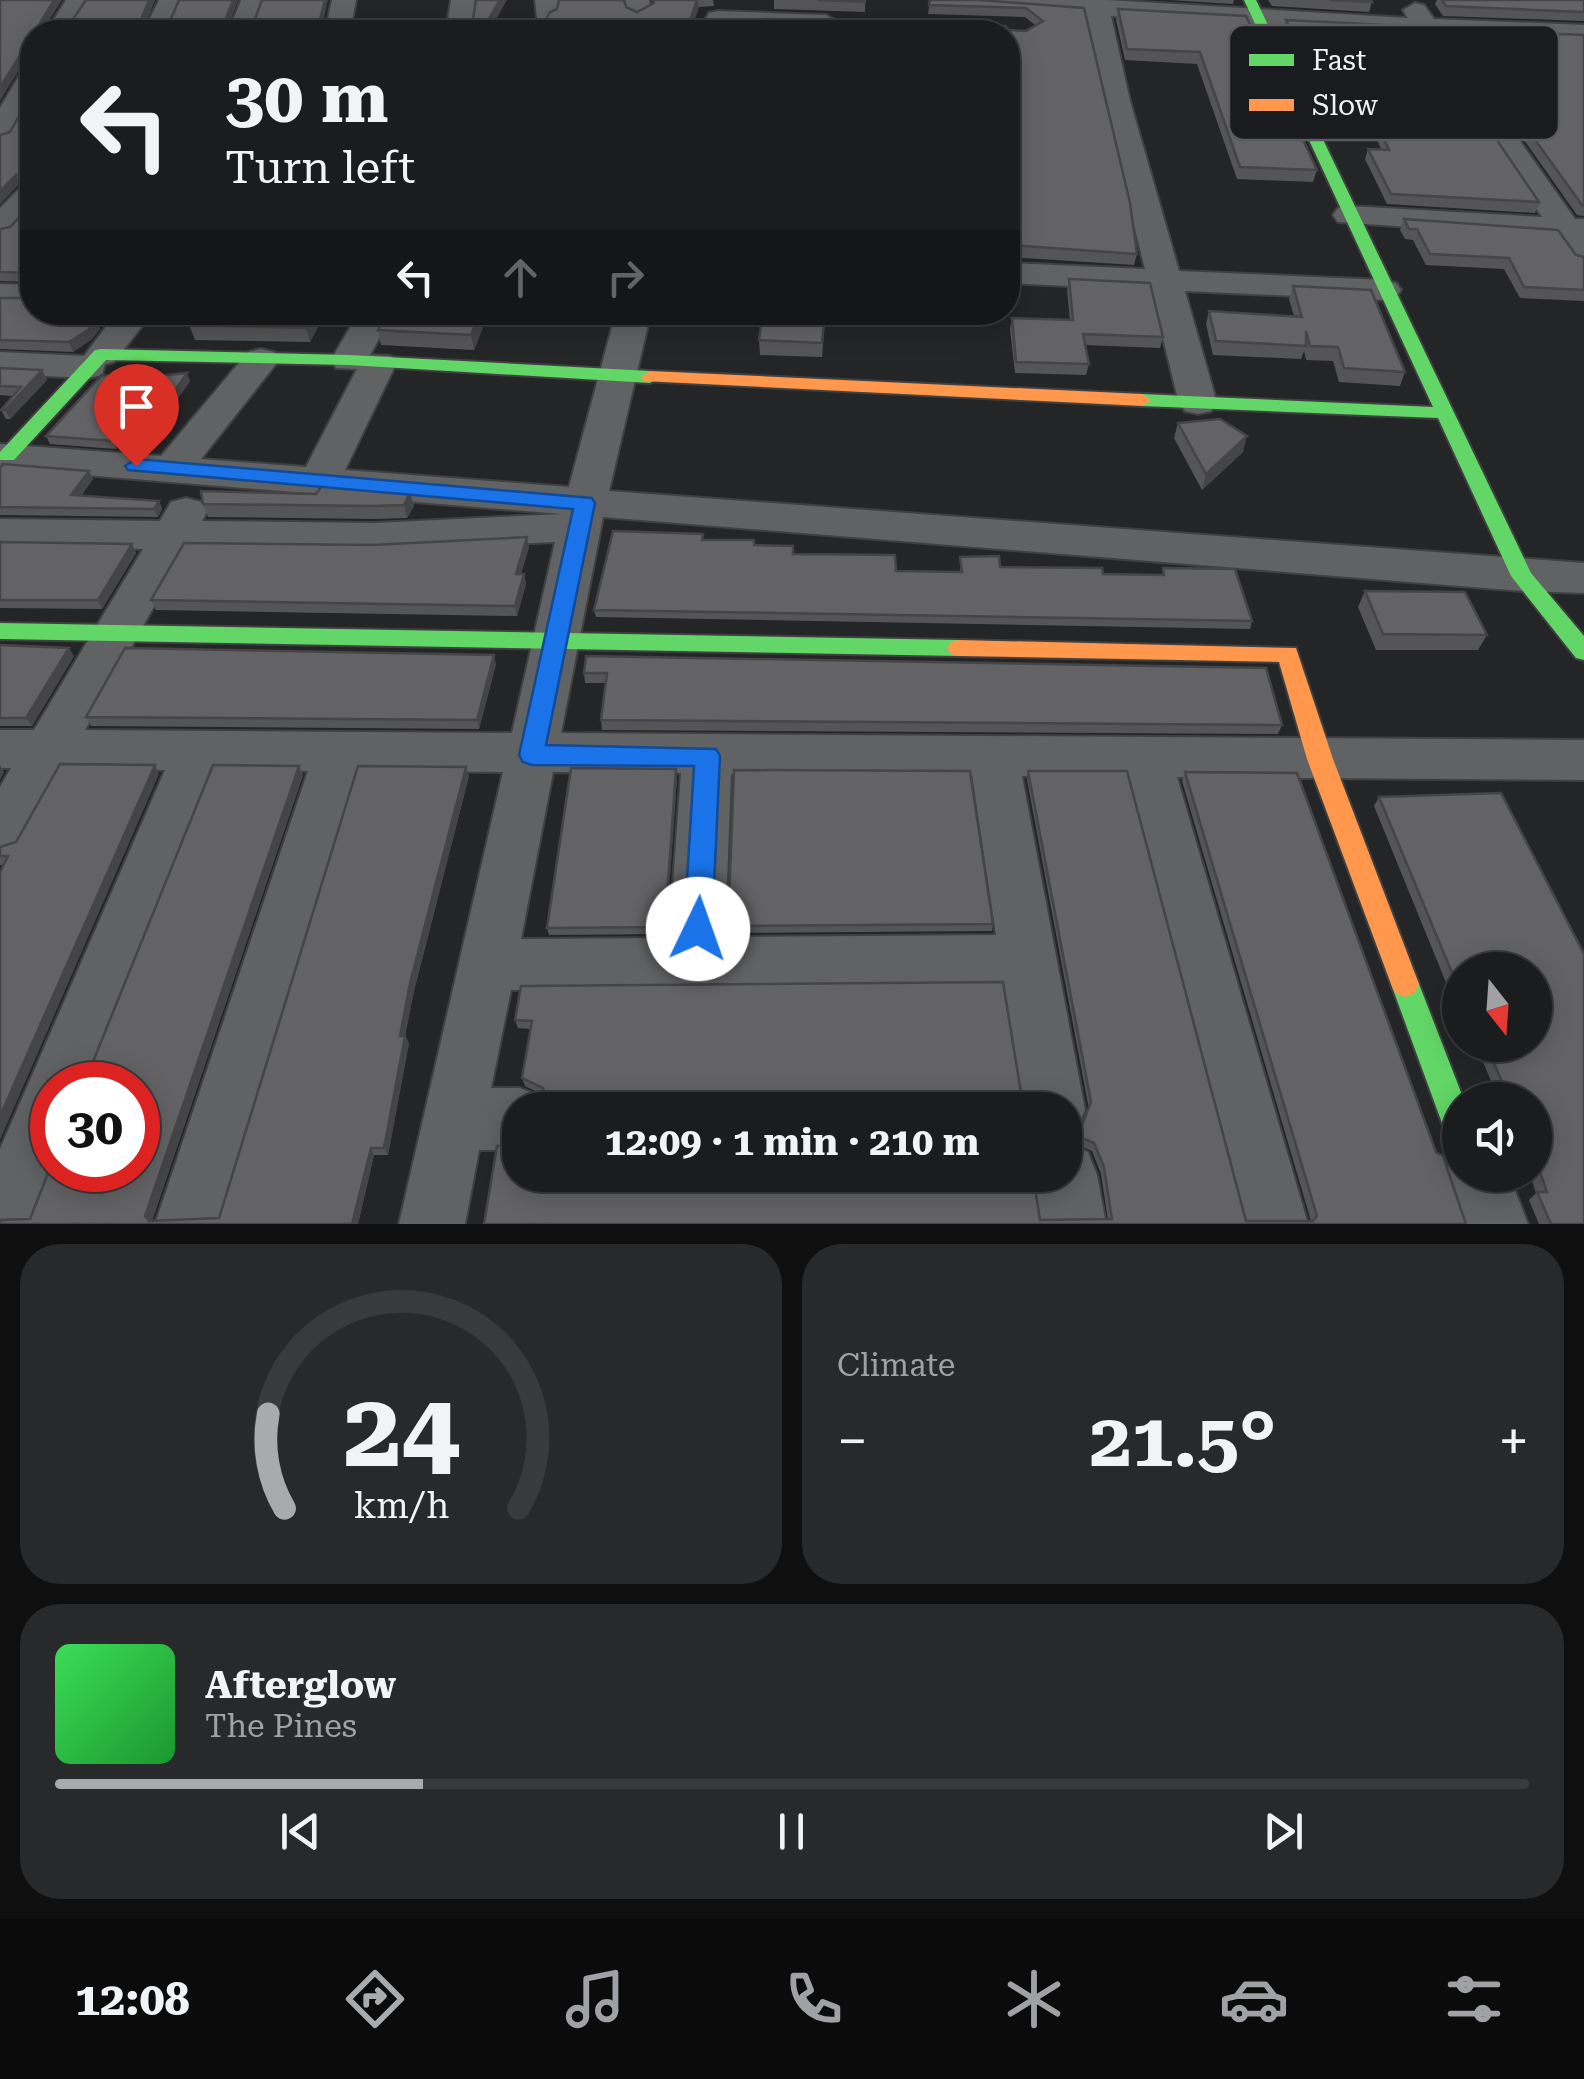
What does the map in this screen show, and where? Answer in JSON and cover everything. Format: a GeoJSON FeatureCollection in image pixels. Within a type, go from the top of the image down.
{"type":"FeatureCollection","features":[{"type":"Feature","properties":{"kind":"street"},"geometry":{"type":"LineString","coordinates":[[981,0],[1098,14],[1253,9],[1415,25]]}},
{"type":"Feature","properties":{"kind":"street"},"geometry":{"type":"LineString","coordinates":[[1408,0],[1424,25]]}},
{"type":"Feature","properties":{"kind":"street"},"geometry":{"type":"LineString","coordinates":[[1489,0],[1509,25]]}},
{"type":"Feature","properties":{"kind":"street"},"geometry":{"type":"LineString","coordinates":[[1059,30],[1098,14]]}},
{"type":"Feature","properties":{"kind":"street"},"geometry":{"type":"LineString","coordinates":[[1098,14],[1115,102],[1168,278],[1198,403]]}},
{"type":"Feature","properties":{"kind":"street"},"geometry":{"type":"LineString","coordinates":[[716,17],[781,20]]}},
{"type":"Feature","properties":{"kind":"street"},"geometry":{"type":"LineString","coordinates":[[1559,32],[1584,34]]}},
{"type":"Feature","properties":{"kind":"street"},"geometry":{"type":"LineString","coordinates":[[1313,140],[1522,576],[1584,652]]}},
{"type":"Feature","properties":{"kind":"street"},"geometry":{"type":"LineString","coordinates":[[1509,140],[1574,228],[1584,255]]}},
{"type":"Feature","properties":{"kind":"street"},"geometry":{"type":"LineString","coordinates":[[0,226],[20,206]]}},
{"type":"Feature","properties":{"kind":"street"},"geometry":{"type":"LineString","coordinates":[[1348,215],[1574,228]]}},
{"type":"Feature","properties":{"kind":"street"},"geometry":{"type":"LineString","coordinates":[[1020,273],[1384,290]]}},
{"type":"Feature","properties":{"kind":"street"},"geometry":{"type":"LineString","coordinates":[[3,456],[125,325]]}},
{"type":"Feature","properties":{"kind":"street"},"geometry":{"type":"LineString","coordinates":[[319,482],[364,362],[374,325]]}},
{"type":"Feature","properties":{"kind":"street"},"geometry":{"type":"LineString","coordinates":[[432,1224],[582,515],[631,325]]}},
{"type":"Feature","properties":{"kind":"street"},"geometry":{"type":"LineString","coordinates":[[0,833],[23,750],[114,633],[174,532],[190,470],[261,360]]}},
{"type":"Feature","properties":{"kind":"street"},"geometry":{"type":"LineString","coordinates":[[0,363],[364,362],[1444,413]]}},
{"type":"Feature","properties":{"kind":"street"},"geometry":{"type":"LineString","coordinates":[[3,456],[319,482],[582,515],[1584,578]]}},
{"type":"Feature","properties":{"kind":"street"},"geometry":{"type":"LineString","coordinates":[[0,533],[375,537],[582,515]]}},
{"type":"Feature","properties":{"kind":"street"},"geometry":{"type":"LineString","coordinates":[[0,631],[1288,654],[1320,759],[1442,1083]]}},
{"type":"Feature","properties":{"kind":"street"},"geometry":{"type":"LineString","coordinates":[[23,750],[1584,760]]}},
{"type":"Feature","properties":{"kind":"street"},"geometry":{"type":"LineString","coordinates":[[68,1062],[198,751]]}},
{"type":"Feature","properties":{"kind":"street"},"geometry":{"type":"LineString","coordinates":[[188,1224],[338,753]]}},
{"type":"Feature","properties":{"kind":"street"},"geometry":{"type":"LineString","coordinates":[[696,964],[707,756]]}},
{"type":"Feature","properties":{"kind":"street"},"geometry":{"type":"LineString","coordinates":[[994,757],[1051,1092]]}},
{"type":"Feature","properties":{"kind":"street"},"geometry":{"type":"LineString","coordinates":[[1148,758],[1275,1224]]}},
{"type":"Feature","properties":{"kind":"street"},"geometry":{"type":"LineString","coordinates":[[487,965],[1029,960]]}},
{"type":"Feature","properties":{"kind":"street"},"geometry":{"type":"LineString","coordinates":[[454,1119],[502,1119]]}},
{"type":"Feature","properties":{"kind":"street"},"geometry":{"type":"LineString","coordinates":[[0,1224],[30,1152]]}},
{"type":"Feature","properties":{"kind":"street"},"geometry":{"type":"LineString","coordinates":[[1068,1192],[1073,1224]]}},
{"type":"Feature","properties":{"kind":"street"},"geometry":{"type":"LineString","coordinates":[[1483,1192],[1495,1224]]}},
{"type":"Feature","properties":{"kind":"building"},"geometry":{"type":"Polygon","coordinates":[[[0,0],[54,0],[42,20],[20,20],[20,57],[0,87],[0,0]]]}},
{"type":"Feature","properties":{"kind":"building"},"geometry":{"type":"Polygon","coordinates":[[[86,0],[149,0],[141,20],[72,20],[86,0]]]}},
{"type":"Feature","properties":{"kind":"building"},"geometry":{"type":"Polygon","coordinates":[[[179,0],[233,0],[225,20],[171,20],[179,0]]]}},
{"type":"Feature","properties":{"kind":"building"},"geometry":{"type":"Polygon","coordinates":[[[262,0],[325,0],[320,20],[255,20],[262,0]]]}},
{"type":"Feature","properties":{"kind":"building"},"geometry":{"type":"Polygon","coordinates":[[[476,0],[500,0],[488,20],[473,20],[476,0]]]}},
{"type":"Feature","properties":{"kind":"building"},"geometry":{"type":"Polygon","coordinates":[[[559,0],[624,0],[626,7],[637,12],[653,0],[697,0],[690,20],[546,20],[557,9],[559,0]]]}},
{"type":"Feature","properties":{"kind":"building"},"geometry":{"type":"Polygon","coordinates":[[[930,0],[979,0],[1084,8],[1130,203],[1137,254],[1020,246],[1020,31],[1043,21],[1026,8],[929,5],[930,0]]]}},
{"type":"Feature","properties":{"kind":"building"},"geometry":{"type":"Polygon","coordinates":[[[1442,0],[1584,0],[1584,12],[1446,6],[1442,0]]]}},
{"type":"Feature","properties":{"kind":"building"},"geometry":{"type":"Polygon","coordinates":[[[1118,9],[1246,16],[1250,25],[1229,25],[1229,135],[1200,52],[1127,49],[1118,9]]]}},
{"type":"Feature","properties":{"kind":"building"},"geometry":{"type":"Polygon","coordinates":[[[1286,20],[1384,25],[1288,25],[1286,20]]]}},
{"type":"Feature","properties":{"kind":"building"},"geometry":{"type":"Polygon","coordinates":[[[1559,34],[1584,35],[1582,205],[1535,140],[1559,140],[1559,34]]]}},
{"type":"Feature","properties":{"kind":"building"},"geometry":{"type":"Polygon","coordinates":[[[20,114],[20,174],[0,191],[0,135],[10,132],[20,114]]]}},
{"type":"Feature","properties":{"kind":"building"},"geometry":{"type":"Polygon","coordinates":[[[1231,140],[1303,140],[1317,170],[1240,167],[1231,140]]]}},
{"type":"Feature","properties":{"kind":"building"},"geometry":{"type":"Polygon","coordinates":[[[1385,140],[1497,140],[1539,202],[1391,194],[1368,149],[1389,150],[1385,140]]]}},
{"type":"Feature","properties":{"kind":"building"},"geometry":{"type":"Polygon","coordinates":[[[20,217],[20,273],[0,272],[0,229],[10,227],[20,217]]]}},
{"type":"Feature","properties":{"kind":"building"},"geometry":{"type":"Polygon","coordinates":[[[1404,219],[1558,230],[1576,255],[1584,257],[1584,290],[1524,287],[1509,258],[1430,254],[1417,229],[1409,229],[1404,219]]]}},
{"type":"Feature","properties":{"kind":"building"},"geometry":{"type":"Polygon","coordinates":[[[1069,279],[1150,283],[1163,337],[1083,334],[1089,364],[1016,362],[1013,325],[1020,325],[1020,318],[1073,320],[1069,279]]]}},
{"type":"Feature","properties":{"kind":"building"},"geometry":{"type":"Polygon","coordinates":[[[1293,286],[1371,290],[1405,372],[1344,368],[1338,347],[1310,346],[1306,331],[1306,346],[1216,341],[1209,311],[1302,317],[1293,286]]]}},
{"type":"Feature","properties":{"kind":"building"},"geometry":{"type":"Polygon","coordinates":[[[0,298],[20,298],[20,325],[92,325],[69,342],[0,340],[0,298]]]}},
{"type":"Feature","properties":{"kind":"building"},"geometry":{"type":"Polygon","coordinates":[[[189,325],[308,325],[306,328],[189,325]]]}},
{"type":"Feature","properties":{"kind":"building"},"geometry":{"type":"Polygon","coordinates":[[[380,325],[475,325],[471,335],[378,330],[380,325]]]}},
{"type":"Feature","properties":{"kind":"building"},"geometry":{"type":"Polygon","coordinates":[[[761,325],[824,325],[822,343],[759,340],[761,325]]]}},
{"type":"Feature","properties":{"kind":"building"},"geometry":{"type":"Polygon","coordinates":[[[0,368],[42,370],[5,410],[1,410],[21,387],[0,386],[0,368]]]}},
{"type":"Feature","properties":{"kind":"building"},"geometry":{"type":"Polygon","coordinates":[[[187,373],[162,409],[144,411],[125,424],[113,441],[46,436],[102,375],[137,378],[187,373]]]}},
{"type":"Feature","properties":{"kind":"building"},"geometry":{"type":"Polygon","coordinates":[[[1220,419],[1247,436],[1206,474],[1178,423],[1220,419]]]}},
{"type":"Feature","properties":{"kind":"building"},"geometry":{"type":"Polygon","coordinates":[[[3,464],[89,471],[71,495],[159,501],[154,509],[0,507],[3,464]]]}},
{"type":"Feature","properties":{"kind":"building"},"geometry":{"type":"Polygon","coordinates":[[[322,486],[410,493],[404,505],[371,506],[203,504],[201,491],[316,494],[322,486]]]}},
{"type":"Feature","properties":{"kind":"building"},"geometry":{"type":"Polygon","coordinates":[[[613,531],[703,534],[702,540],[754,540],[754,545],[793,546],[793,554],[895,555],[896,571],[962,572],[960,557],[999,556],[1000,567],[1102,568],[1103,574],[1164,575],[1163,568],[1235,569],[1252,621],[594,610],[613,531]]]}},
{"type":"Feature","properties":{"kind":"building"},"geometry":{"type":"Polygon","coordinates":[[[527,537],[516,574],[524,574],[515,606],[151,600],[184,543],[372,545],[527,537]]]}},
{"type":"Feature","properties":{"kind":"building"},"geometry":{"type":"Polygon","coordinates":[[[0,542],[132,544],[98,600],[0,600],[0,542]]]}},
{"type":"Feature","properties":{"kind":"building"},"geometry":{"type":"Polygon","coordinates":[[[1365,591],[1465,592],[1487,635],[1383,634],[1365,591]]]}},
{"type":"Feature","properties":{"kind":"building"},"geometry":{"type":"Polygon","coordinates":[[[0,645],[69,648],[26,718],[0,718],[0,645]]]}},
{"type":"Feature","properties":{"kind":"building"},"geometry":{"type":"Polygon","coordinates":[[[125,648],[494,655],[477,720],[86,717],[125,648]]]}},
{"type":"Feature","properties":{"kind":"building"},"geometry":{"type":"Polygon","coordinates":[[[586,656],[1266,668],[1282,725],[601,720],[607,673],[584,673],[586,656]]]}},
{"type":"Feature","properties":{"kind":"building"},"geometry":{"type":"Polygon","coordinates":[[[60,764],[155,765],[0,1116],[0,872],[8,856],[0,856],[0,847],[16,842],[60,764]]]}},
{"type":"Feature","properties":{"kind":"building"},"geometry":{"type":"Polygon","coordinates":[[[213,765],[299,766],[160,1172],[160,1062],[93,1062],[213,765]]]}},
{"type":"Feature","properties":{"kind":"building"},"geometry":{"type":"Polygon","coordinates":[[[358,766],[466,767],[410,983],[400,1036],[405,1036],[384,1148],[371,1148],[352,1224],[0,1224],[0,1220],[30,1219],[41,1192],[153,1192],[145,1216],[149,1221],[219,1218],[358,766]]]}},
{"type":"Feature","properties":{"kind":"building"},"geometry":{"type":"Polygon","coordinates":[[[571,768],[676,769],[665,927],[547,928],[571,768]]]}},
{"type":"Feature","properties":{"kind":"building"},"geometry":{"type":"Polygon","coordinates":[[[734,770],[970,771],[993,924],[728,926],[734,770]]]}},
{"type":"Feature","properties":{"kind":"building"},"geometry":{"type":"Polygon","coordinates":[[[1028,771],[1127,771],[1246,1221],[1313,1221],[1317,1216],[1185,772],[1297,773],[1436,1152],[1442,1155],[1442,1192],[1455,1192],[1466,1224],[484,1224],[497,1146],[502,1146],[502,1192],[1036,1192],[1040,1220],[1112,1219],[1104,1167],[1094,1143],[1082,1138],[1082,1125],[1091,1102],[1028,771]]]}},
{"type":"Feature","properties":{"kind":"building"},"geometry":{"type":"Polygon","coordinates":[[[1501,793],[1584,954],[1584,1224],[1551,1224],[1537,1192],[1552,1192],[1552,1082],[1502,1082],[1493,1062],[1552,1062],[1552,952],[1443,952],[1379,797],[1501,793]]]}},
{"type":"Feature","properties":{"kind":"building"},"geometry":{"type":"Polygon","coordinates":[[[1003,982],[1021,1092],[544,1092],[522,1078],[532,1021],[515,1020],[521,986],[1003,982]]]}},
{"type":"Feature","properties":{"kind":"traffic: fast"},"geometry":{"type":"LineString","coordinates":[[1250,0],[1262,25]]}},
{"type":"Feature","properties":{"kind":"traffic: fast"},"geometry":{"type":"LineString","coordinates":[[1316,140],[1522,576],[1584,652]]}},
{"type":"Feature","properties":{"kind":"traffic: fast"},"geometry":{"type":"LineString","coordinates":[[7,456],[101,354],[349,360],[650,377]]}},
{"type":"Feature","properties":{"kind":"traffic: fast"},"geometry":{"type":"LineString","coordinates":[[1142,400],[1444,413]]}},
{"type":"Feature","properties":{"kind":"traffic: fast"},"geometry":{"type":"LineString","coordinates":[[0,631],[959,648]]}},
{"type":"Feature","properties":{"kind":"traffic: fast"},"geometry":{"type":"LineString","coordinates":[[1405,984],[1442,1083]]}},
{"type":"Feature","properties":{"kind":"traffic: slow"},"geometry":{"type":"LineString","coordinates":[[650,377],[1142,400]]}},
{"type":"Feature","properties":{"kind":"traffic: slow"},"geometry":{"type":"LineString","coordinates":[[959,648],[1288,654],[1320,759],[1405,984]]}},
{"type":"Feature","properties":{"kind":"route"},"geometry":{"type":"LineString","coordinates":[[136,466],[585,503],[532,755],[707,756],[698,929]]}}]}
